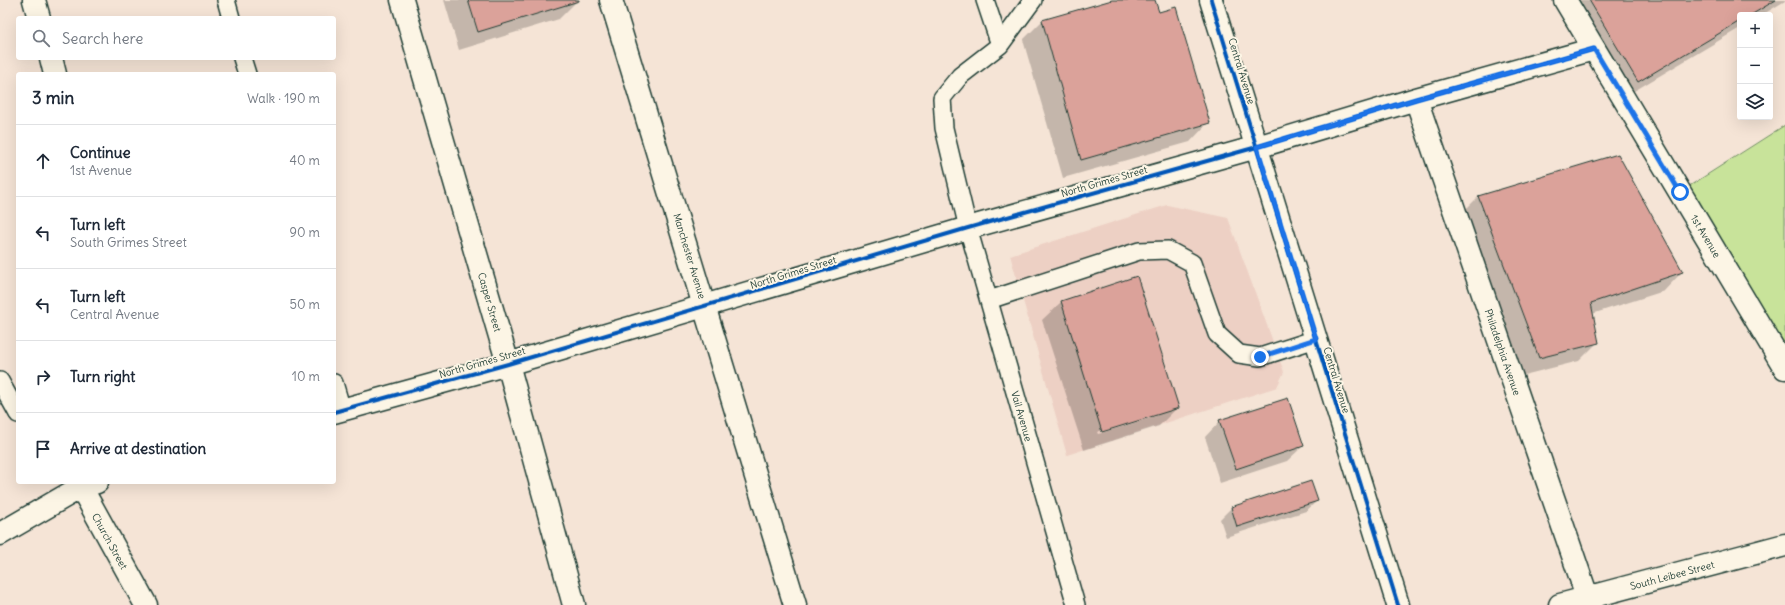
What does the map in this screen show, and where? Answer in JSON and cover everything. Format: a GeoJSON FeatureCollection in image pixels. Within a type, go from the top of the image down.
{"type":"FeatureCollection","features":[{"type":"Feature","properties":{"kind":"street"},"geometry":{"type":"LineString","coordinates":[[34,0],[38,16]]}},
{"type":"Feature","properties":{"kind":"street","name":"Casper Street"},"geometry":{"type":"LineString","coordinates":[[402,0],[508,364],[574,605]]}},
{"type":"Feature","properties":{"kind":"street","name":"Manchester Avenue"},"geometry":{"type":"LineString","coordinates":[[611,0],[795,605]]}},
{"type":"Feature","properties":{"kind":"street","name":"Central Avenue"},"geometry":{"type":"LineString","coordinates":[[1212,0],[1398,605]]}},
{"type":"Feature","properties":{"kind":"street","name":"1st Avenue"},"geometry":{"type":"LineString","coordinates":[[1565,0],[1785,368]]}},
{"type":"Feature","properties":{"kind":"street","name":"North Grimes Street"},"geometry":{"type":"LineString","coordinates":[[338,411],[508,364],[968,228],[1257,147],[1416,99],[1594,49]]}},
{"type":"Feature","properties":{"kind":"street"},"geometry":{"type":"LineString","coordinates":[[52,60],[54,72]]}},
{"type":"Feature","properties":{"kind":"street","name":"Philadelphia Avenue"},"geometry":{"type":"LineString","coordinates":[[1416,99],[1589,601]]}},
{"type":"Feature","properties":{"kind":"street"},"geometry":{"type":"LineString","coordinates":[[0,534],[82,484]]}},
{"type":"Feature","properties":{"kind":"street","name":"Church Street"},"geometry":{"type":"LineString","coordinates":[[82,484],[146,605]]}},
{"type":"Feature","properties":{"kind":"street","name":"South Leibee Street"},"geometry":{"type":"LineString","coordinates":[[1560,605],[1589,601],[1785,545]]}},
{"type":"Feature","properties":{"kind":"lane"},"geometry":{"type":"LineString","coordinates":[[226,0],[230,16]]}},
{"type":"Feature","properties":{"kind":"lane"},"geometry":{"type":"LineString","coordinates":[[985,0],[1000,45]]}},
{"type":"Feature","properties":{"kind":"lane","name":"Vail Avenue"},"geometry":{"type":"LineString","coordinates":[[1033,0],[1000,45],[960,76],[942,98],[944,128],[968,228],[1076,605]]}},
{"type":"Feature","properties":{"kind":"lane"},"geometry":{"type":"LineString","coordinates":[[243,60],[246,72]]}},
{"type":"Feature","properties":{"kind":"lane"},"geometry":{"type":"LineString","coordinates":[[988,300],[1140,251],[1168,250],[1192,263],[1218,334],[1239,354],[1260,357],[1316,339]]}},
{"type":"Feature","properties":{"kind":"lane"},"geometry":{"type":"LineString","coordinates":[[0,381],[16,410]]}},
{"type":"Feature","properties":{"kind":"lane"},"geometry":{"type":"LineString","coordinates":[[336,397],[338,411]]}},
{"type":"Feature","properties":{"kind":"shaded area"},"geometry":{"type":"Polygon","coordinates":[[[1167,205],[1228,218],[1284,372],[1277,387],[1067,455],[1010,255],[1167,205]]]}},
{"type":"Feature","properties":{"kind":"green space"},"geometry":{"type":"Polygon","coordinates":[[[1785,125],[1785,368],[1680,192],[1785,125]]]}},
{"type":"Feature","properties":{"kind":"building"},"geometry":{"type":"Polygon","coordinates":[[[468,0],[579,0],[579,1],[478,32],[468,0]]]}},
{"type":"Feature","properties":{"kind":"building"},"geometry":{"type":"Polygon","coordinates":[[[1112,0],[1155,0],[1159,12],[1176,7],[1210,123],[1081,160],[1042,20],[1112,0]]]}},
{"type":"Feature","properties":{"kind":"building"},"geometry":{"type":"Polygon","coordinates":[[[1589,0],[1776,0],[1756,12],[1737,12],[1737,23],[1638,82],[1589,0]]]}},
{"type":"Feature","properties":{"kind":"building"},"geometry":{"type":"Polygon","coordinates":[[[1618,154],[1683,272],[1591,303],[1599,343],[1539,358],[1478,196],[1618,154]]]}},
{"type":"Feature","properties":{"kind":"building"},"geometry":{"type":"Polygon","coordinates":[[[1137,276],[1179,408],[1102,432],[1061,301],[1137,276]]]}},
{"type":"Feature","properties":{"kind":"building"},"geometry":{"type":"Polygon","coordinates":[[[1288,398],[1304,446],[1236,469],[1219,420],[1288,398]]]}},
{"type":"Feature","properties":{"kind":"building"},"geometry":{"type":"Polygon","coordinates":[[[1311,481],[1318,501],[1237,527],[1231,507],[1311,481]]]}},
{"type":"Feature","properties":{"kind":"cycle path"},"geometry":{"type":"LineString","coordinates":[[1211,0],[1398,605]]}},
{"type":"Feature","properties":{"kind":"cycle path"},"geometry":{"type":"LineString","coordinates":[[336,411],[508,364],[968,228],[1257,147],[1416,99],[1594,49]]}},
{"type":"Feature","properties":{"kind":"route"},"geometry":{"type":"LineString","coordinates":[[1260,357],[1316,339],[1257,147],[1416,99],[1594,49],[1680,192]]}}]}
